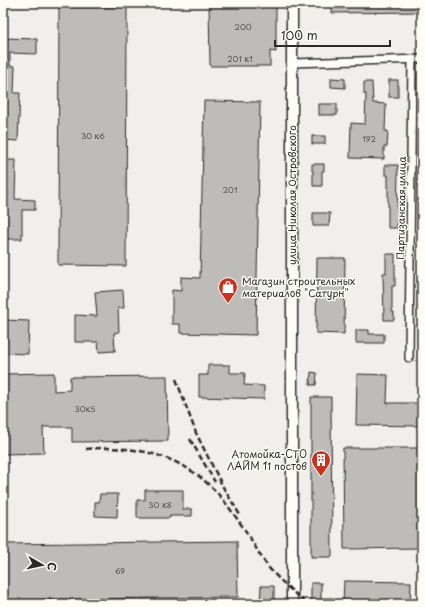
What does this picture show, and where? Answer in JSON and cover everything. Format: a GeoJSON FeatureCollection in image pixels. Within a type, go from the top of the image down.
{"type":"FeatureCollection","features":[{"type":"Feature","properties":{"kind":"street","name":"улица Николая Островского"},"geometry":{"type":"LineString","coordinates":[[292,3],[292,604]]}},
{"type":"Feature","properties":{"kind":"street","name":"Партизанская улица"},"geometry":{"type":"LineString","coordinates":[[409,358],[412,59]]}},
{"type":"Feature","properties":{"kind":"street"},"geometry":{"type":"LineString","coordinates":[[292,63],[422,59]]}},
{"type":"Feature","properties":{"kind":"building"},"geometry":{"type":"Polygon","coordinates":[[[209,3],[276,3],[276,52],[270,51],[270,66],[210,66],[209,3]]]}},
{"type":"Feature","properties":{"kind":"building"},"geometry":{"type":"Polygon","coordinates":[[[332,3],[422,3],[422,12],[332,13],[332,3]]]}},
{"type":"Feature","properties":{"kind":"building"},"geometry":{"type":"Polygon","coordinates":[[[59,7],[127,7],[126,266],[58,265],[59,7]]]}},
{"type":"Feature","properties":{"kind":"building"},"geometry":{"type":"Polygon","coordinates":[[[3,38],[37,39],[37,54],[10,53],[10,66],[15,66],[14,93],[20,93],[18,141],[3,140],[3,38]]]}},
{"type":"Feature","properties":{"kind":"building"},"geometry":{"type":"Polygon","coordinates":[[[331,78],[345,79],[345,88],[331,87],[331,78]]]}},
{"type":"Feature","properties":{"kind":"building"},"geometry":{"type":"Polygon","coordinates":[[[389,80],[398,80],[398,97],[389,97],[389,80]]]}},
{"type":"Feature","properties":{"kind":"building"},"geometry":{"type":"Polygon","coordinates":[[[364,82],[372,82],[373,103],[386,104],[385,131],[388,131],[387,147],[384,147],[384,159],[350,158],[351,123],[365,124],[366,94],[364,94],[364,82]]]}},
{"type":"Feature","properties":{"kind":"building"},"geometry":{"type":"Polygon","coordinates":[[[204,101],[260,102],[256,335],[180,333],[180,324],[172,324],[172,290],[181,291],[181,277],[200,278],[204,101]]]}},
{"type":"Feature","properties":{"kind":"building"},"geometry":{"type":"Polygon","coordinates":[[[319,104],[337,104],[337,115],[319,115],[319,104]]]}},
{"type":"Feature","properties":{"kind":"building"},"geometry":{"type":"Polygon","coordinates":[[[312,136],[325,136],[325,144],[312,144],[312,136]]]}},
{"type":"Feature","properties":{"kind":"building"},"geometry":{"type":"Polygon","coordinates":[[[3,160],[16,160],[15,199],[35,200],[35,210],[22,210],[22,239],[5,239],[5,209],[3,209],[3,160]]]}},
{"type":"Feature","properties":{"kind":"building"},"geometry":{"type":"Polygon","coordinates":[[[312,164],[324,164],[324,171],[322,171],[322,186],[313,186],[312,164]]]}},
{"type":"Feature","properties":{"kind":"building"},"geometry":{"type":"Polygon","coordinates":[[[385,165],[398,165],[397,228],[388,228],[388,175],[385,175],[385,165]]]}},
{"type":"Feature","properties":{"kind":"building"},"geometry":{"type":"Polygon","coordinates":[[[313,213],[330,213],[329,226],[313,226],[313,213]]]}},
{"type":"Feature","properties":{"kind":"building"},"geometry":{"type":"Polygon","coordinates":[[[386,254],[395,254],[395,286],[392,286],[392,312],[394,312],[394,320],[384,320],[383,273],[386,273],[386,254]]]}},
{"type":"Feature","properties":{"kind":"building"},"geometry":{"type":"Polygon","coordinates":[[[317,258],[345,258],[344,334],[316,333],[317,258]]]}},
{"type":"Feature","properties":{"kind":"building"},"geometry":{"type":"Polygon","coordinates":[[[123,290],[124,308],[118,308],[119,332],[114,333],[115,351],[99,352],[98,342],[75,342],[75,315],[97,316],[95,292],[123,290]]]}},
{"type":"Feature","properties":{"kind":"building"},"geometry":{"type":"Polygon","coordinates":[[[3,320],[29,321],[28,354],[3,353],[3,320]]]}},
{"type":"Feature","properties":{"kind":"building"},"geometry":{"type":"Polygon","coordinates":[[[356,330],[369,330],[369,334],[384,334],[384,343],[356,343],[356,330]]]}},
{"type":"Feature","properties":{"kind":"building"},"geometry":{"type":"Polygon","coordinates":[[[208,365],[230,365],[230,373],[245,373],[244,385],[264,386],[264,399],[199,397],[199,375],[208,375],[208,365]]]}},
{"type":"Feature","properties":{"kind":"building"},"geometry":{"type":"Polygon","coordinates":[[[311,372],[317,373],[316,385],[310,385],[311,372]]]}},
{"type":"Feature","properties":{"kind":"building"},"geometry":{"type":"Polygon","coordinates":[[[54,373],[54,391],[70,390],[70,377],[167,376],[168,441],[72,442],[72,427],[43,427],[44,453],[3,454],[3,374],[54,373]]]}},
{"type":"Feature","properties":{"kind":"building"},"geometry":{"type":"Polygon","coordinates":[[[357,374],[388,375],[387,403],[422,403],[422,426],[356,425],[357,374]]]}},
{"type":"Feature","properties":{"kind":"building","name":"Атомойка-СТО ЛАЙМ 11 постов"},"geometry":{"type":"Polygon","coordinates":[[[311,397],[331,397],[332,557],[311,557],[311,397]]]}},
{"type":"Feature","properties":{"kind":"building"},"geometry":{"type":"Polygon","coordinates":[[[343,448],[422,448],[422,548],[344,549],[343,448]]]}},
{"type":"Feature","properties":{"kind":"building"},"geometry":{"type":"Polygon","coordinates":[[[145,490],[183,490],[183,509],[192,509],[192,516],[137,518],[137,500],[145,500],[145,490]]]}},
{"type":"Feature","properties":{"kind":"building"},"geometry":{"type":"Polygon","coordinates":[[[100,494],[118,494],[117,517],[95,516],[95,502],[99,502],[100,494]]]}},
{"type":"Feature","properties":{"kind":"building"},"geometry":{"type":"Polygon","coordinates":[[[237,541],[238,597],[3,600],[3,544],[237,541]]]}},
{"type":"Feature","properties":{"kind":"building"},"geometry":{"type":"Polygon","coordinates":[[[344,581],[411,582],[410,604],[343,603],[344,581]]]}},
{"type":"Feature","properties":{"kind":"building"},"geometry":{"type":"Polygon","coordinates":[[[311,583],[321,583],[321,602],[311,602],[311,583]]]}},
{"type":"Feature","properties":{"kind":"building"},"geometry":{"type":"Polygon","coordinates":[[[261,586],[274,586],[274,604],[260,604],[261,586]]]}},
{"type":"Feature","properties":{"kind":"building"},"geometry":{"type":"Polygon","coordinates":[[[324,598],[333,598],[333,604],[324,604],[324,598]]]}},
{"type":"Feature","properties":{"kind":"railway"},"geometry":{"type":"LineString","coordinates":[[176,379],[196,433],[223,487],[240,515]]}},
{"type":"Feature","properties":{"kind":"railway"},"geometry":{"type":"LineString","coordinates":[[190,439],[215,482]]}},
{"type":"Feature","properties":{"kind":"railway"},"geometry":{"type":"LineString","coordinates":[[86,449],[119,448],[151,453],[166,458],[195,473],[227,504],[269,568],[306,604]]}},
{"type":"Feature","properties":{"kind":"place","name":"Магазин строительных материалов \"Сатурн\""},"geometry":{"type":"Point","coordinates":[228,304]}},
{"type":"Feature","properties":{"kind":"place","name":"Атомойка-СТО ЛАЙМ 11 постов"},"geometry":{"type":"Point","coordinates":[321,477]}}]}
